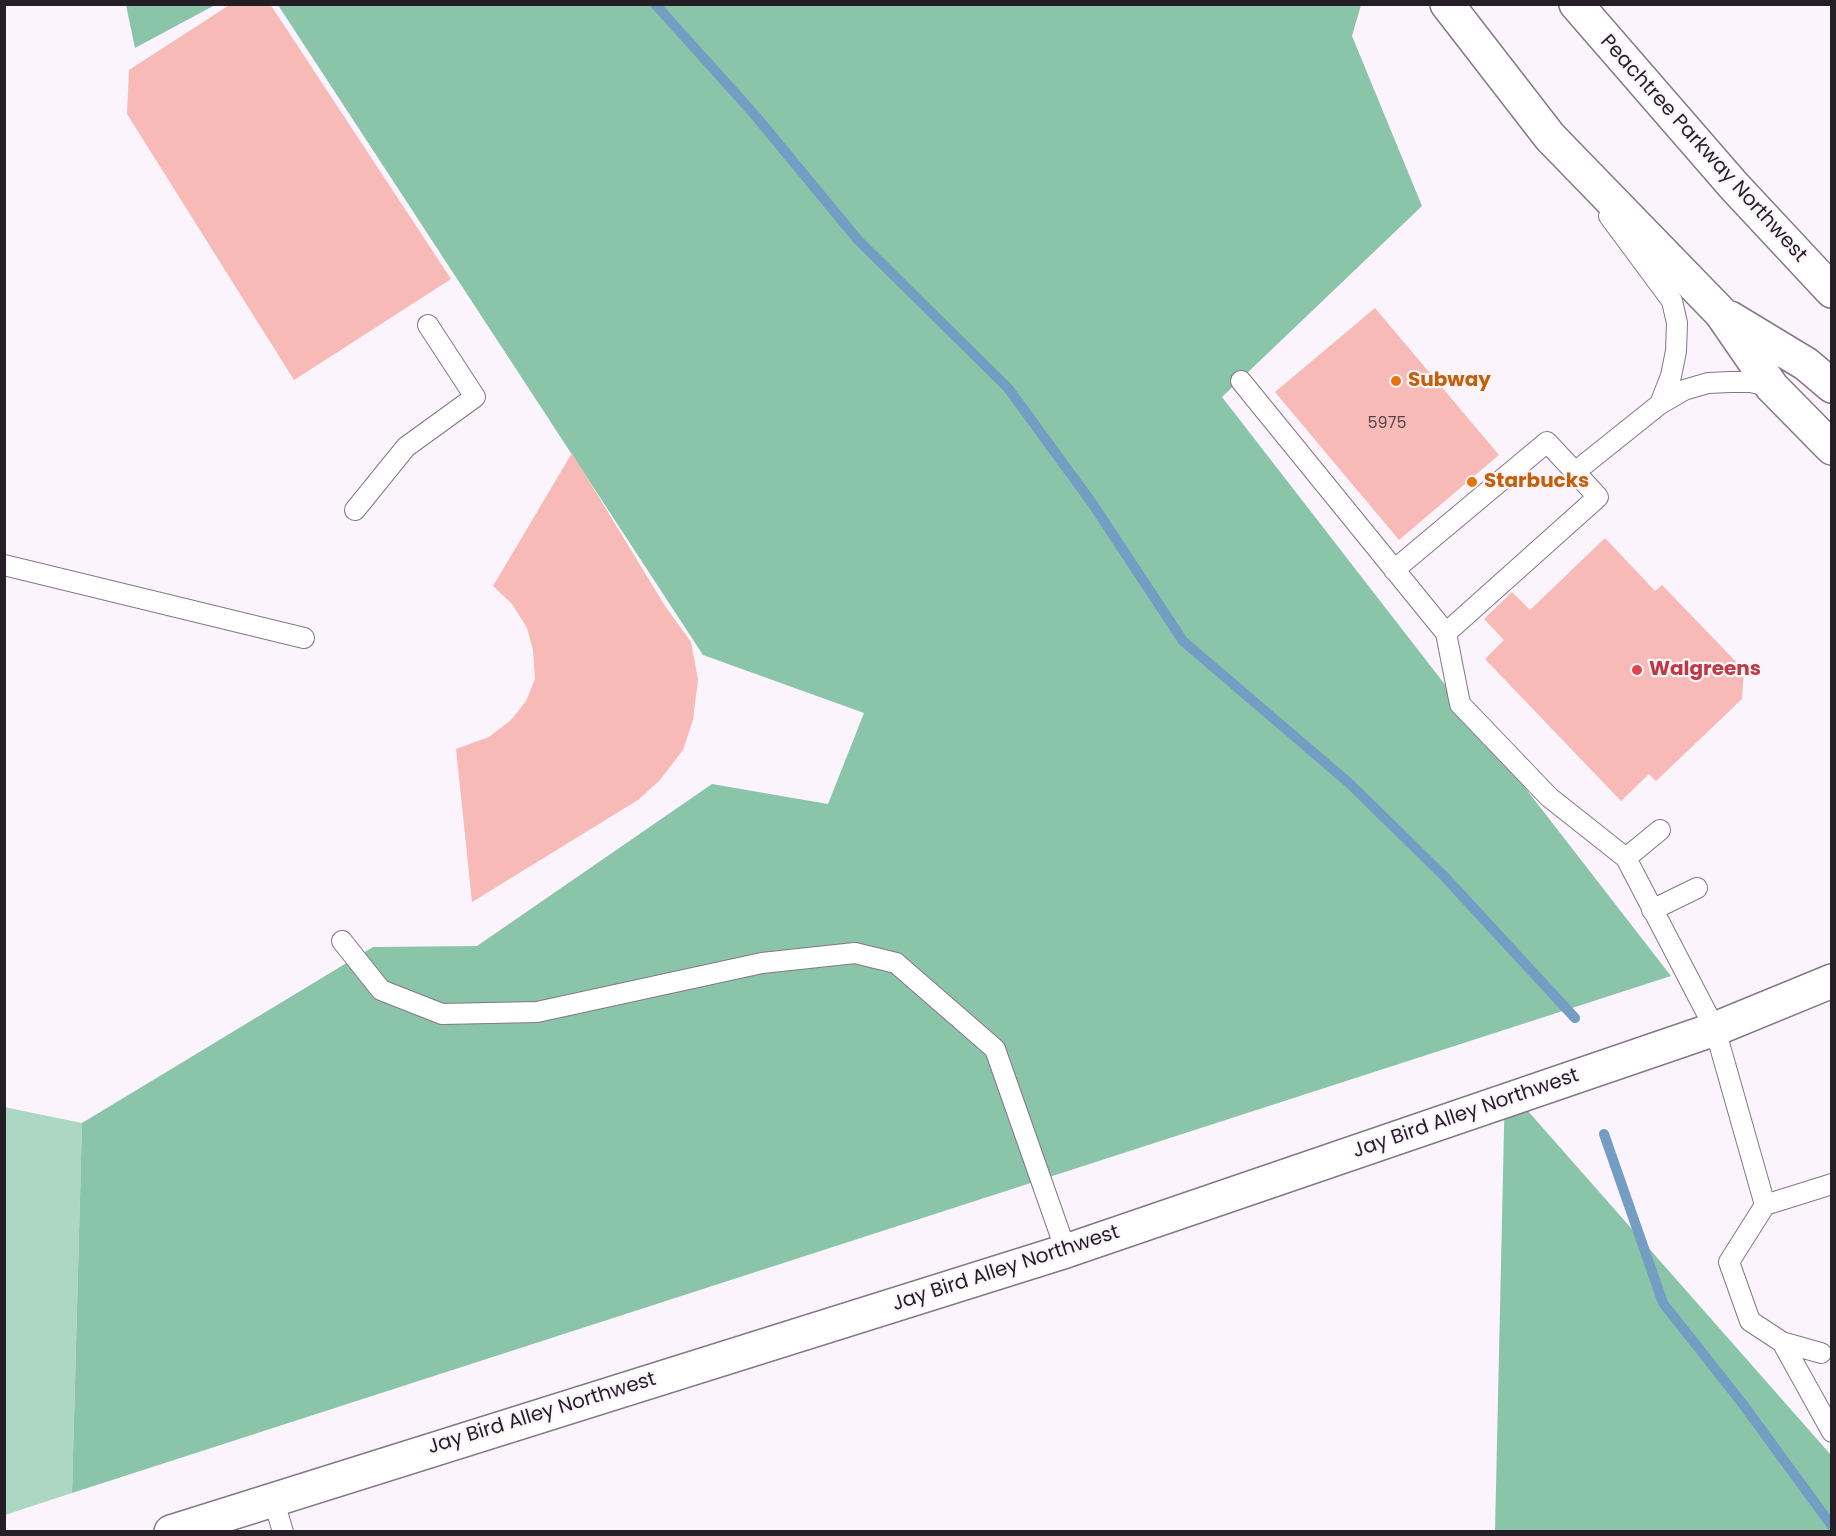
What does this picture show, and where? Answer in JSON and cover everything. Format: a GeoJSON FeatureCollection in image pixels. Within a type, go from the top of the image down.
{"type":"FeatureCollection","features":[{"type":"Feature","properties":{"kind":"main road"},"geometry":{"type":"LineString","coordinates":[[1448,4],[1550,137],[1721,313],[1772,387],[1832,448]]}},
{"type":"Feature","properties":{"kind":"main road","name":"Peachtree Parkway Northwest"},"geometry":{"type":"LineString","coordinates":[[1576,4],[1734,186],[1832,291]]}},
{"type":"Feature","properties":{"kind":"main road"},"geometry":{"type":"LineString","coordinates":[[1721,313],[1806,364],[1832,386]]}},
{"type":"Feature","properties":{"kind":"main road","name":"Jay Bird Alley Northwest"},"geometry":{"type":"LineString","coordinates":[[171,1532],[273,1498],[1066,1251],[1715,1029],[1765,1011],[1832,981]]}},
{"type":"Feature","properties":{"kind":"lane"},"geometry":{"type":"LineString","coordinates":[[1550,137],[1672,301],[1677,323],[1676,351],[1671,376],[1660,404]]}},
{"type":"Feature","properties":{"kind":"lane"},"geometry":{"type":"LineString","coordinates":[[355,510],[406,447],[475,397],[428,325]]}},
{"type":"Feature","properties":{"kind":"lane"},"geometry":{"type":"LineString","coordinates":[[1242,381],[1446,633],[1460,704],[1549,797],[1626,858],[1715,1029],[1765,1205]]}},
{"type":"Feature","properties":{"kind":"lane"},"geometry":{"type":"LineString","coordinates":[[1575,472],[1660,404],[1684,390],[1708,383],[1751,382],[1772,387]]}},
{"type":"Feature","properties":{"kind":"lane"},"geometry":{"type":"LineString","coordinates":[[1394,570],[1547,442],[1598,497],[1446,633]]}},
{"type":"Feature","properties":{"kind":"lane"},"geometry":{"type":"LineString","coordinates":[[4,565],[304,638]]}},
{"type":"Feature","properties":{"kind":"lane"},"geometry":{"type":"LineString","coordinates":[[1626,858],[1660,830]]}},
{"type":"Feature","properties":{"kind":"lane"},"geometry":{"type":"LineString","coordinates":[[1652,909],[1697,888]]}},
{"type":"Feature","properties":{"kind":"lane"},"geometry":{"type":"LineString","coordinates":[[342,941],[381,990],[442,1014],[537,1012],[774,962],[855,953],[896,963],[994,1049],[1066,1251]]}},
{"type":"Feature","properties":{"kind":"lane"},"geometry":{"type":"LineString","coordinates":[[1821,1353],[1782,1342],[1750,1321],[1729,1262],[1765,1205],[1832,1184]]}},
{"type":"Feature","properties":{"kind":"lane"},"geometry":{"type":"LineString","coordinates":[[1782,1342],[1832,1432]]}},
{"type":"Feature","properties":{"kind":"lane"},"geometry":{"type":"LineString","coordinates":[[273,1498],[283,1532]]}},
{"type":"Feature","properties":{"kind":"green space"},"geometry":{"type":"Polygon","coordinates":[[[126,4],[215,5],[135,48],[126,4]]]}},
{"type":"Feature","properties":{"kind":"green space"},"geometry":{"type":"Polygon","coordinates":[[[278,5],[1361,5],[1352,36],[1422,206],[1222,397],[1671,976],[72,1493],[82,1123],[373,947],[477,946],[712,784],[828,804],[864,713],[703,655],[278,5]]]}},
{"type":"Feature","properties":{"kind":"green space"},"geometry":{"type":"Polygon","coordinates":[[[1505,1085],[1831,1455],[1832,1531],[1495,1532],[1505,1085]]]}},
{"type":"Feature","properties":{"kind":"green space"},"geometry":{"type":"Polygon","coordinates":[[[4,1107],[82,1123],[72,1493],[5,1515],[4,1107]]]}},
{"type":"Feature","properties":{"kind":"building"},"geometry":{"type":"Polygon","coordinates":[[[231,4],[270,4],[451,279],[294,380],[127,114],[129,70],[231,4]]]}},
{"type":"Feature","properties":{"kind":"building"},"geometry":{"type":"Polygon","coordinates":[[[1375,308],[1499,455],[1399,540],[1275,392],[1375,308]]]}},
{"type":"Feature","properties":{"kind":"building"},"geometry":{"type":"Polygon","coordinates":[[[572,453],[665,606],[691,642],[698,680],[693,720],[683,750],[659,781],[638,800],[472,902],[456,749],[489,737],[511,720],[526,701],[535,679],[533,650],[527,628],[512,604],[493,586],[572,453]]]}},
{"type":"Feature","properties":{"kind":"building"},"geometry":{"type":"Polygon","coordinates":[[[1605,538],[1655,591],[1662,585],[1744,670],[1742,699],[1656,781],[1649,774],[1621,801],[1485,659],[1504,640],[1484,619],[1512,592],[1530,610],[1605,538]]]}},
{"type":"Feature","properties":{"kind":"waterway"},"geometry":{"type":"LineString","coordinates":[[655,4],[754,114],[858,240],[1008,388],[1092,503],[1183,641],[1349,783],[1443,875],[1575,1018]]}},
{"type":"Feature","properties":{"kind":"waterway"},"geometry":{"type":"LineString","coordinates":[[1604,1134],[1663,1303],[1742,1403],[1832,1526]]}},
{"type":"Feature","properties":{"kind":"place","name":"Subway"},"geometry":{"type":"Point","coordinates":[1396,381]}},
{"type":"Feature","properties":{"kind":"place","name":"Starbucks"},"geometry":{"type":"Point","coordinates":[1472,482]}},
{"type":"Feature","properties":{"kind":"place","name":"Walgreens"},"geometry":{"type":"Point","coordinates":[1637,670]}}]}
